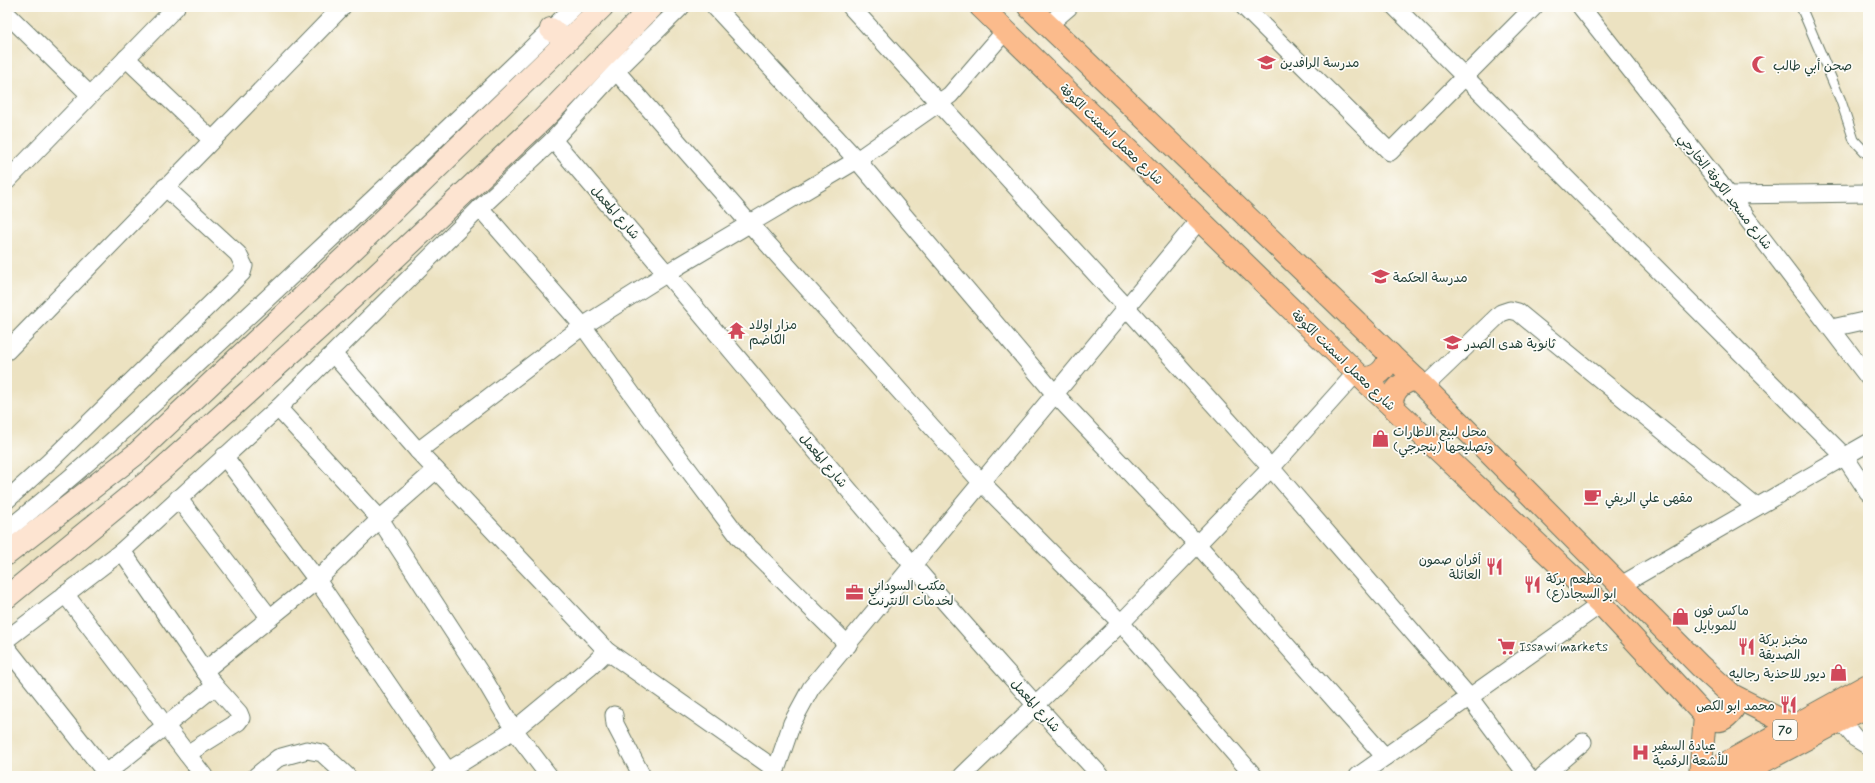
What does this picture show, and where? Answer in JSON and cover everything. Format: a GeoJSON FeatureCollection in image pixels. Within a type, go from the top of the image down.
{"type":"FeatureCollection","features":[{"type":"Feature","properties":{"kind":"main road","name":"شارع معمل اسمنت الكوفة"},"geometry":{"type":"LineString","coordinates":[[981,7],[1359,375],[1601,604],[1705,716]]}},
{"type":"Feature","properties":{"kind":"main road"},"geometry":{"type":"LineString","coordinates":[[1029,7],[1420,383],[1700,666],[1732,696],[1793,726]]}},
{"type":"Feature","properties":{"kind":"main road"},"geometry":{"type":"LineString","coordinates":[[1359,375],[1373,377],[1379,374],[1388,363],[1390,354]]}},
{"type":"Feature","properties":{"kind":"main road"},"geometry":{"type":"LineString","coordinates":[[1392,406],[1393,395],[1396,389],[1402,384],[1420,383]]}},
{"type":"Feature","properties":{"kind":"main road","name":"70"},"geometry":{"type":"LineString","coordinates":[[1702,776],[1868,684]]}},
{"type":"Feature","properties":{"kind":"main road"},"geometry":{"type":"LineString","coordinates":[[1702,776],[1705,716],[1712,720],[1724,720],[1733,709],[1732,696]]}},
{"type":"Feature","properties":{"kind":"main road","name":"70"},"geometry":{"type":"LineString","coordinates":[[1736,776],[1868,706]]}},
{"type":"Feature","properties":{"kind":"street"},"geometry":{"type":"LineString","coordinates":[[7,351],[342,7]]}},
{"type":"Feature","properties":{"kind":"street"},"geometry":{"type":"LineString","coordinates":[[7,554],[136,454],[360,243],[558,35],[574,7]]}},
{"type":"Feature","properties":{"kind":"street"},"geometry":{"type":"LineString","coordinates":[[7,530],[67,482],[125,431],[427,148],[558,35],[602,7]]}},
{"type":"Feature","properties":{"kind":"street"},"geometry":{"type":"LineString","coordinates":[[7,639],[122,551],[334,355],[480,208],[553,140],[608,70],[652,7]]}},
{"type":"Feature","properties":{"kind":"street"},"geometry":{"type":"LineString","coordinates":[[7,598],[158,473],[355,296],[542,120],[608,70],[681,7]]}},
{"type":"Feature","properties":{"kind":"street"},"geometry":{"type":"LineString","coordinates":[[715,7],[857,160],[1055,394],[1197,544],[1385,757]]}},
{"type":"Feature","properties":{"kind":"street"},"geometry":{"type":"LineString","coordinates":[[851,7],[1127,308],[1271,468],[1469,698],[1528,776]]}},
{"type":"Feature","properties":{"kind":"street"},"geometry":{"type":"LineString","coordinates":[[1048,25],[1069,7]]}},
{"type":"Feature","properties":{"kind":"street"},"geometry":{"type":"LineString","coordinates":[[1244,7],[1390,152],[1534,7]]}},
{"type":"Feature","properties":{"kind":"street"},"geometry":{"type":"LineString","coordinates":[[1395,7],[1466,76],[1846,457],[1868,492]]}},
{"type":"Feature","properties":{"kind":"street","name":"شارع مسجد الكوفة الخارجي"},"geometry":{"type":"LineString","coordinates":[[1581,7],[1729,195],[1868,377]]}},
{"type":"Feature","properties":{"kind":"street"},"geometry":{"type":"LineString","coordinates":[[8,177],[126,58],[172,8]]}},
{"type":"Feature","properties":{"kind":"street"},"geometry":{"type":"LineString","coordinates":[[7,14],[90,95]]}},
{"type":"Feature","properties":{"kind":"street"},"geometry":{"type":"LineString","coordinates":[[418,451],[583,326],[749,223],[857,160],[940,103],[950,95],[1006,30]]}},
{"type":"Feature","properties":{"kind":"street"},"geometry":{"type":"LineString","coordinates":[[126,58],[212,140]]}},
{"type":"Feature","properties":{"kind":"street"},"geometry":{"type":"LineString","coordinates":[[608,70],[749,223],[982,483],[1121,623],[1254,776]]}},
{"type":"Feature","properties":{"kind":"street","name":"شارع المعمل"},"geometry":{"type":"LineString","coordinates":[[553,140],[668,273],[913,566],[1036,706],[1101,776]]}},
{"type":"Feature","properties":{"kind":"street"},"geometry":{"type":"LineString","coordinates":[[7,500],[49,462],[242,274],[244,266],[238,254],[166,187]]}},
{"type":"Feature","properties":{"kind":"street"},"geometry":{"type":"LineString","coordinates":[[1729,195],[1868,194]]}},
{"type":"Feature","properties":{"kind":"street"},"geometry":{"type":"LineString","coordinates":[[480,208],[583,326],[642,408],[739,537],[848,646]]}},
{"type":"Feature","properties":{"kind":"street"},"geometry":{"type":"LineString","coordinates":[[334,355],[418,451],[607,651],[774,772],[792,723],[811,688],[848,646],[1200,219]]}},
{"type":"Feature","properties":{"kind":"street"},"geometry":{"type":"LineString","coordinates":[[1420,383],[1501,313],[1510,310],[1518,312],[1756,507]]}},
{"type":"Feature","properties":{"kind":"street"},"geometry":{"type":"LineString","coordinates":[[1832,328],[1868,320]]}},
{"type":"Feature","properties":{"kind":"street"},"geometry":{"type":"LineString","coordinates":[[962,776],[1121,623],[1359,375]]}},
{"type":"Feature","properties":{"kind":"street"},"geometry":{"type":"LineString","coordinates":[[209,384],[233,405]]}},
{"type":"Feature","properties":{"kind":"street"},"geometry":{"type":"LineString","coordinates":[[278,408],[380,519],[484,679],[514,730],[549,776]]}},
{"type":"Feature","properties":{"kind":"street"},"geometry":{"type":"LineString","coordinates":[[1621,585],[1868,443]]}},
{"type":"Feature","properties":{"kind":"street"},"geometry":{"type":"LineString","coordinates":[[224,456],[317,580],[410,714],[446,774],[514,730],[589,668],[607,651]]}},
{"type":"Feature","properties":{"kind":"street"},"geometry":{"type":"LineString","coordinates":[[204,671],[317,580],[380,519],[436,470]]}},
{"type":"Feature","properties":{"kind":"street"},"geometry":{"type":"LineString","coordinates":[[178,498],[270,618]]}},
{"type":"Feature","properties":{"kind":"street"},"geometry":{"type":"LineString","coordinates":[[122,551],[204,671],[239,713],[241,718],[238,722],[187,754]]}},
{"type":"Feature","properties":{"kind":"street"},"geometry":{"type":"LineString","coordinates":[[65,594],[204,776]]}},
{"type":"Feature","properties":{"kind":"street"},"geometry":{"type":"LineString","coordinates":[[1358,776],[1601,604]]}},
{"type":"Feature","properties":{"kind":"street"},"geometry":{"type":"LineString","coordinates":[[7,648],[105,775],[215,686]]}},
{"type":"Feature","properties":{"kind":"street"},"geometry":{"type":"LineString","coordinates":[[614,715],[615,724],[642,776]]}},
{"type":"Feature","properties":{"kind":"street"},"geometry":{"type":"LineString","coordinates":[[1842,721],[1855,738],[1868,746]]}},
{"type":"Feature","properties":{"kind":"street"},"geometry":{"type":"LineString","coordinates":[[1543,776],[1583,742]]}},
{"type":"Feature","properties":{"kind":"street"},"geometry":{"type":"LineString","coordinates":[[256,776],[278,758],[307,750],[322,753],[347,776]]}},
{"type":"Feature","properties":{"kind":"lane"},"geometry":{"type":"LineString","coordinates":[[1801,7],[1841,101],[1854,140],[1868,155]]}},
{"type":"Feature","properties":{"kind":"place","name":"مدرسة الرافدين"},"geometry":{"type":"Point","coordinates":[1267,62]}},
{"type":"Feature","properties":{"kind":"place","name":"صحن أبي طالب"},"geometry":{"type":"Point","coordinates":[1760,65]}},
{"type":"Feature","properties":{"kind":"place","name":"مدرسة الحكمة"},"geometry":{"type":"Point","coordinates":[1380,277]}},
{"type":"Feature","properties":{"kind":"place","name":"مزار اولاد الكاضم"},"geometry":{"type":"Point","coordinates":[736,331]}},
{"type":"Feature","properties":{"kind":"place","name":"ثانوية هدى الصدر"},"geometry":{"type":"Point","coordinates":[1452,343]}},
{"type":"Feature","properties":{"kind":"place","name":"محل لبيع الاطارات وتصليحها (بنجرجي)"},"geometry":{"type":"Point","coordinates":[1380,438]}},
{"type":"Feature","properties":{"kind":"place","name":"مقهى علي الريفي"},"geometry":{"type":"Point","coordinates":[1592,497]}},
{"type":"Feature","properties":{"kind":"place","name":"أفران صمون العائلة"},"geometry":{"type":"Point","coordinates":[1494,566]}},
{"type":"Feature","properties":{"kind":"place","name":"مطعم بركة ابو السجاد(ع)"},"geometry":{"type":"Point","coordinates":[1533,585]}},
{"type":"Feature","properties":{"kind":"place","name":"مكتب السوداني لخدمات الانترنت"},"geometry":{"type":"Point","coordinates":[855,592]}},
{"type":"Feature","properties":{"kind":"place","name":"ماكس فون للموبايل"},"geometry":{"type":"Point","coordinates":[1681,617]}},
{"type":"Feature","properties":{"kind":"place","name":"Issawi markets"},"geometry":{"type":"Point","coordinates":[1506,646]}},
{"type":"Feature","properties":{"kind":"place","name":"مخبز بركة الصديقة"},"geometry":{"type":"Point","coordinates":[1746,646]}},
{"type":"Feature","properties":{"kind":"place","name":"ديور للاحذية رجاليه"},"geometry":{"type":"Point","coordinates":[1839,673]}},
{"type":"Feature","properties":{"kind":"place","name":"محمد ابو الكص"},"geometry":{"type":"Point","coordinates":[1788,705]}},
{"type":"Feature","properties":{"kind":"place","name":"عيادة السفير للأشعة الرقمية"},"geometry":{"type":"Point","coordinates":[1640,752]}}]}
